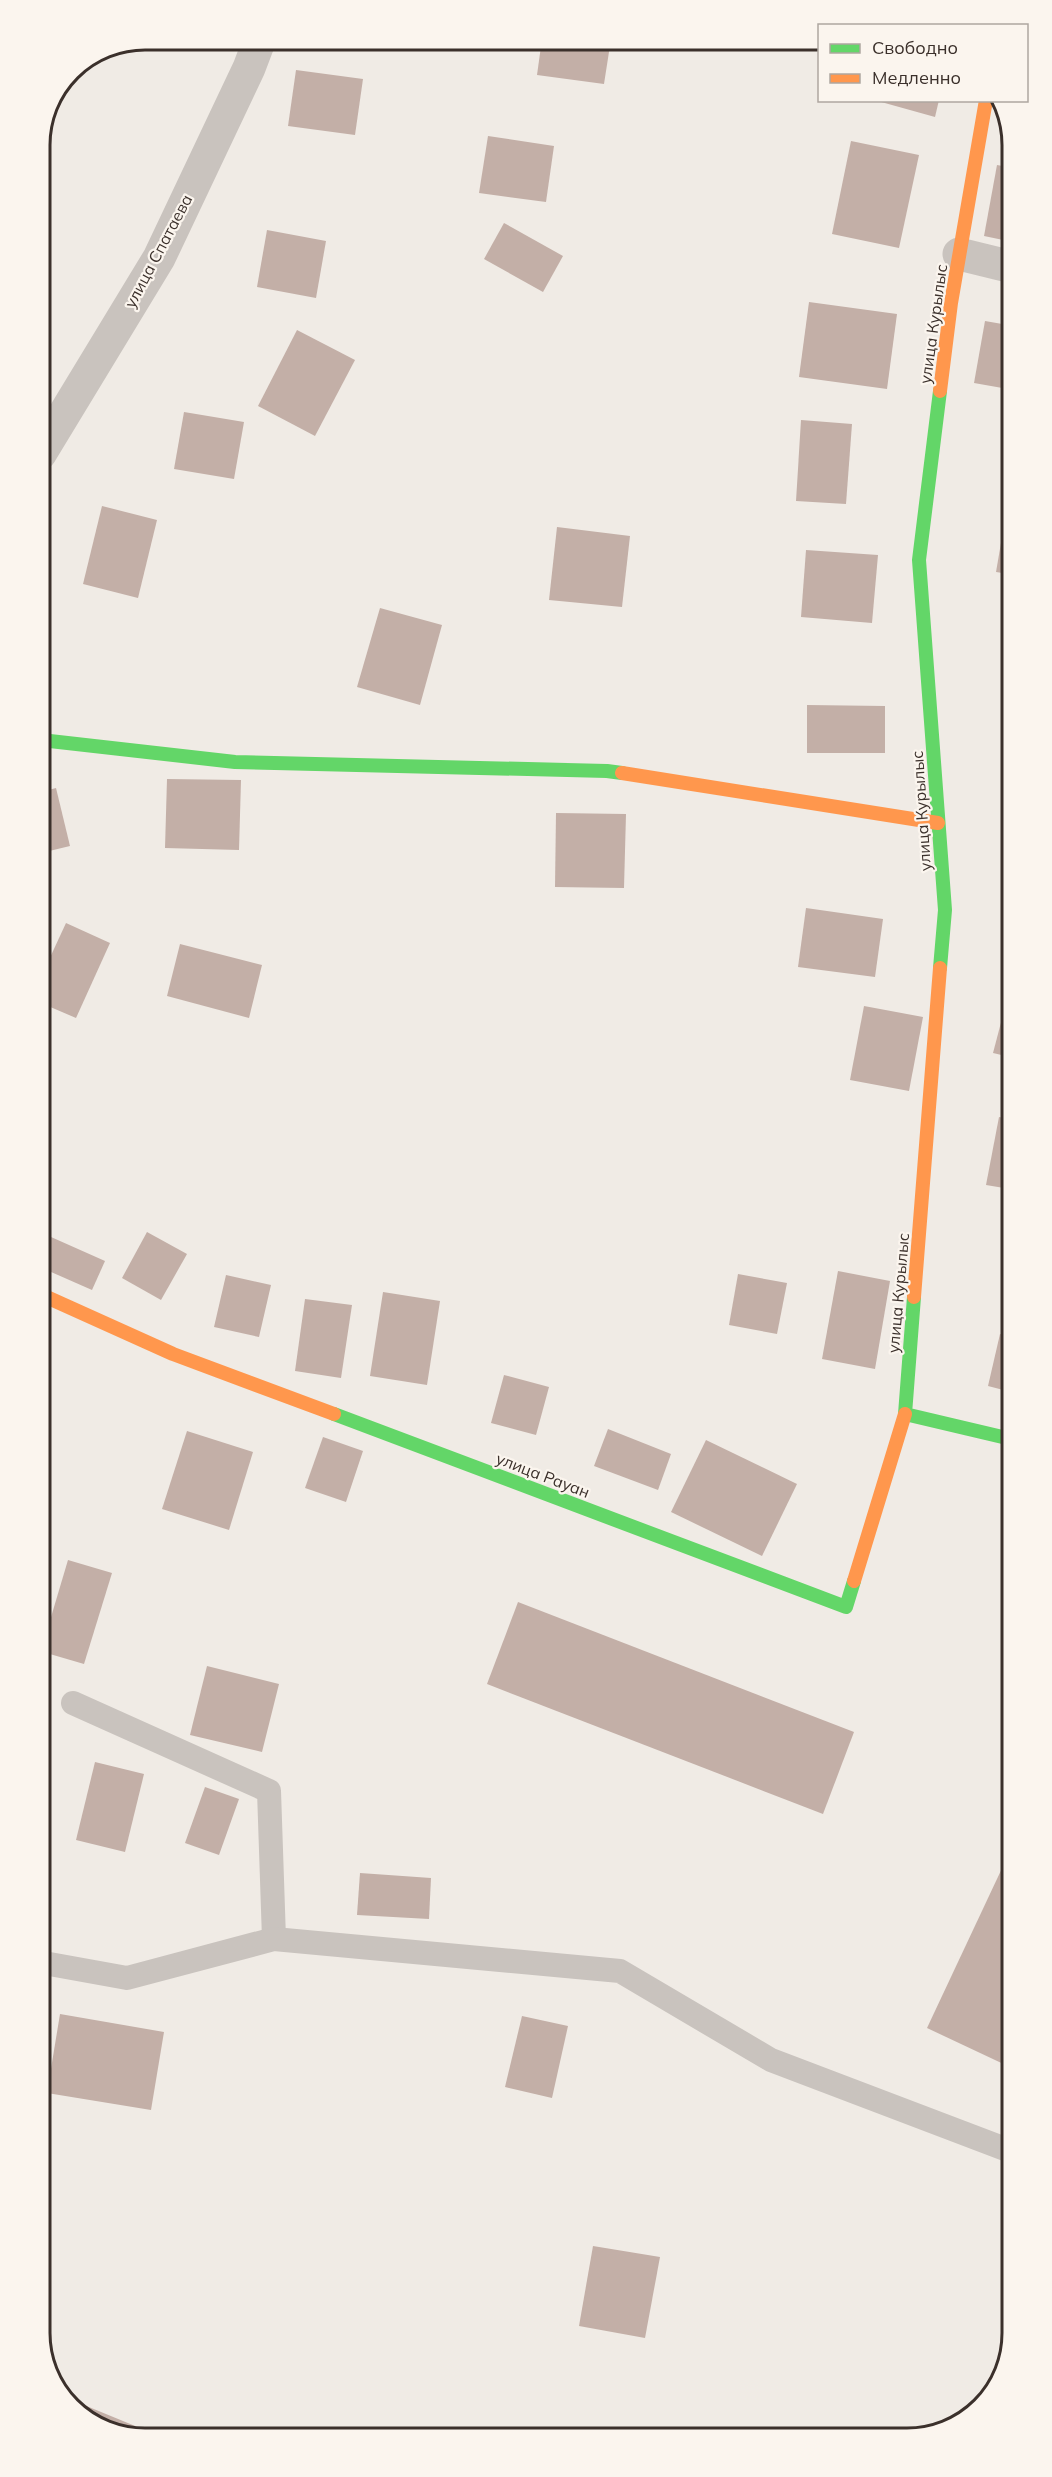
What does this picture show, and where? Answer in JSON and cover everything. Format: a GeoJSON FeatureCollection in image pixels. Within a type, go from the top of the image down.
{"type":"FeatureCollection","features":[{"type":"Feature","properties":{"kind":"street","name":"улица Спатаева"},"geometry":{"type":"LineString","coordinates":[[50,438],[159,258],[256,49]]}},
{"type":"Feature","properties":{"kind":"street","name":"улица Курылыс"},"geometry":{"type":"LineString","coordinates":[[905,1414],[945,910],[919,560],[951,303],[986,102]]}},
{"type":"Feature","properties":{"kind":"street"},"geometry":{"type":"LineString","coordinates":[[959,254],[1002,265]]}},
{"type":"Feature","properties":{"kind":"street"},"geometry":{"type":"LineString","coordinates":[[50,741],[235,762],[607,771],[938,823]]}},
{"type":"Feature","properties":{"kind":"street","name":"улица Рауан"},"geometry":{"type":"LineString","coordinates":[[49,1298],[173,1354],[846,1607],[905,1414]]}},
{"type":"Feature","properties":{"kind":"street"},"geometry":{"type":"LineString","coordinates":[[905,1414],[1002,1437]]}},
{"type":"Feature","properties":{"kind":"lane"},"geometry":{"type":"LineString","coordinates":[[73,1703],[269,1791],[274,1939]]}},
{"type":"Feature","properties":{"kind":"lane"},"geometry":{"type":"LineString","coordinates":[[49,1963],[127,1978],[274,1939],[620,1971],[771,2060],[1002,2148]]}},
{"type":"Feature","properties":{"kind":"building"},"geometry":{"type":"Polygon","coordinates":[[[541,50],[609,50],[604,84],[537,75],[541,50]]]}},
{"type":"Feature","properties":{"kind":"building"},"geometry":{"type":"Polygon","coordinates":[[[296,70],[363,79],[355,135],[288,126],[296,70]]]}},
{"type":"Feature","properties":{"kind":"building"},"geometry":{"type":"Polygon","coordinates":[[[881,102],[939,102],[935,117],[881,102]]]}},
{"type":"Feature","properties":{"kind":"building"},"geometry":{"type":"Polygon","coordinates":[[[488,136],[554,146],[546,202],[479,193],[488,136]]]}},
{"type":"Feature","properties":{"kind":"building"},"geometry":{"type":"Polygon","coordinates":[[[851,141],[919,155],[899,248],[832,234],[851,141]]]}},
{"type":"Feature","properties":{"kind":"building"},"geometry":{"type":"Polygon","coordinates":[[[997,165],[1002,166],[1002,240],[984,236],[997,165]]]}},
{"type":"Feature","properties":{"kind":"building"},"geometry":{"type":"Polygon","coordinates":[[[504,223],[563,256],[543,292],[484,259],[504,223]]]}},
{"type":"Feature","properties":{"kind":"building"},"geometry":{"type":"Polygon","coordinates":[[[267,230],[326,241],[316,298],[257,287],[267,230]]]}},
{"type":"Feature","properties":{"kind":"building"},"geometry":{"type":"Polygon","coordinates":[[[809,302],[897,314],[887,389],[799,377],[809,302]]]}},
{"type":"Feature","properties":{"kind":"building"},"geometry":{"type":"Polygon","coordinates":[[[985,321],[1002,324],[1002,388],[974,383],[985,321]]]}},
{"type":"Feature","properties":{"kind":"building"},"geometry":{"type":"Polygon","coordinates":[[[297,330],[355,360],[315,436],[258,406],[297,330]]]}},
{"type":"Feature","properties":{"kind":"building"},"geometry":{"type":"Polygon","coordinates":[[[184,412],[244,422],[234,479],[174,469],[184,412]]]}},
{"type":"Feature","properties":{"kind":"building"},"geometry":{"type":"Polygon","coordinates":[[[801,420],[852,424],[846,504],[796,501],[801,420]]]}},
{"type":"Feature","properties":{"kind":"building"},"geometry":{"type":"Polygon","coordinates":[[[102,506],[157,520],[138,598],[83,584],[102,506]]]}},
{"type":"Feature","properties":{"kind":"building"},"geometry":{"type":"Polygon","coordinates":[[[557,527],[630,536],[622,607],[549,600],[557,527]]]}},
{"type":"Feature","properties":{"kind":"building"},"geometry":{"type":"Polygon","coordinates":[[[1002,537],[1002,573],[996,572],[1002,537]]]}},
{"type":"Feature","properties":{"kind":"building"},"geometry":{"type":"Polygon","coordinates":[[[806,550],[878,555],[872,623],[801,617],[806,550]]]}},
{"type":"Feature","properties":{"kind":"building"},"geometry":{"type":"Polygon","coordinates":[[[380,608],[442,625],[420,705],[357,687],[380,608]]]}},
{"type":"Feature","properties":{"kind":"building"},"geometry":{"type":"Polygon","coordinates":[[[807,705],[885,706],[885,753],[807,753],[807,705]]]}},
{"type":"Feature","properties":{"kind":"building"},"geometry":{"type":"Polygon","coordinates":[[[167,779],[241,780],[239,850],[165,848],[167,779]]]}},
{"type":"Feature","properties":{"kind":"building"},"geometry":{"type":"Polygon","coordinates":[[[56,788],[70,846],[50,851],[50,790],[56,788]]]}},
{"type":"Feature","properties":{"kind":"building"},"geometry":{"type":"Polygon","coordinates":[[[556,813],[626,814],[624,888],[555,887],[556,813]]]}},
{"type":"Feature","properties":{"kind":"building"},"geometry":{"type":"Polygon","coordinates":[[[806,908],[883,919],[875,977],[798,967],[806,908]]]}},
{"type":"Feature","properties":{"kind":"building"},"geometry":{"type":"Polygon","coordinates":[[[66,923],[110,943],[76,1018],[50,1007],[50,958],[66,923]]]}},
{"type":"Feature","properties":{"kind":"building"},"geometry":{"type":"Polygon","coordinates":[[[180,944],[262,965],[249,1018],[167,996],[180,944]]]}},
{"type":"Feature","properties":{"kind":"building"},"geometry":{"type":"Polygon","coordinates":[[[864,1006],[923,1017],[909,1091],[850,1080],[864,1006]]]}},
{"type":"Feature","properties":{"kind":"building"},"geometry":{"type":"Polygon","coordinates":[[[1002,1019],[1002,1055],[993,1053],[1002,1019]]]}},
{"type":"Feature","properties":{"kind":"building"},"geometry":{"type":"Polygon","coordinates":[[[999,1117],[1002,1118],[1002,1188],[986,1185],[999,1117]]]}},
{"type":"Feature","properties":{"kind":"building"},"geometry":{"type":"Polygon","coordinates":[[[147,1232],[187,1254],[161,1300],[122,1278],[147,1232]]]}},
{"type":"Feature","properties":{"kind":"building"},"geometry":{"type":"Polygon","coordinates":[[[49,1236],[105,1261],[92,1290],[49,1271],[49,1236]]]}},
{"type":"Feature","properties":{"kind":"building"},"geometry":{"type":"Polygon","coordinates":[[[838,1271],[890,1281],[875,1369],[822,1359],[838,1271]]]}},
{"type":"Feature","properties":{"kind":"building"},"geometry":{"type":"Polygon","coordinates":[[[738,1274],[787,1283],[777,1334],[729,1325],[738,1274]]]}},
{"type":"Feature","properties":{"kind":"building"},"geometry":{"type":"Polygon","coordinates":[[[226,1275],[271,1285],[259,1337],[214,1327],[226,1275]]]}},
{"type":"Feature","properties":{"kind":"building"},"geometry":{"type":"Polygon","coordinates":[[[383,1292],[440,1301],[427,1385],[370,1376],[383,1292]]]}},
{"type":"Feature","properties":{"kind":"building"},"geometry":{"type":"Polygon","coordinates":[[[305,1299],[352,1305],[341,1378],[295,1371],[305,1299]]]}},
{"type":"Feature","properties":{"kind":"building"},"geometry":{"type":"Polygon","coordinates":[[[1000,1334],[1002,1335],[1002,1390],[988,1386],[1000,1334]]]}},
{"type":"Feature","properties":{"kind":"building"},"geometry":{"type":"Polygon","coordinates":[[[504,1375],[549,1387],[536,1435],[491,1423],[504,1375]]]}},
{"type":"Feature","properties":{"kind":"building"},"geometry":{"type":"Polygon","coordinates":[[[608,1429],[671,1454],[658,1490],[594,1466],[608,1429]]]}},
{"type":"Feature","properties":{"kind":"building"},"geometry":{"type":"Polygon","coordinates":[[[187,1431],[253,1452],[229,1530],[162,1509],[187,1431]]]}},
{"type":"Feature","properties":{"kind":"building"},"geometry":{"type":"Polygon","coordinates":[[[323,1437],[363,1451],[346,1502],[305,1488],[323,1437]]]}},
{"type":"Feature","properties":{"kind":"building"},"geometry":{"type":"Polygon","coordinates":[[[706,1440],[797,1484],[762,1556],[671,1512],[706,1440]]]}},
{"type":"Feature","properties":{"kind":"building"},"geometry":{"type":"Polygon","coordinates":[[[68,1560],[112,1573],[84,1664],[49,1654],[49,1623],[68,1560]]]}},
{"type":"Feature","properties":{"kind":"building"},"geometry":{"type":"Polygon","coordinates":[[[518,1602],[854,1732],[823,1814],[487,1684],[518,1602]]]}},
{"type":"Feature","properties":{"kind":"building"},"geometry":{"type":"Polygon","coordinates":[[[207,1666],[279,1684],[262,1752],[190,1735],[207,1666]]]}},
{"type":"Feature","properties":{"kind":"building"},"geometry":{"type":"Polygon","coordinates":[[[95,1762],[144,1774],[125,1852],[76,1840],[95,1762]]]}},
{"type":"Feature","properties":{"kind":"building"},"geometry":{"type":"Polygon","coordinates":[[[205,1787],[239,1799],[219,1855],[185,1843],[205,1787]]]}},
{"type":"Feature","properties":{"kind":"building"},"geometry":{"type":"Polygon","coordinates":[[[1002,1868],[1002,2063],[927,2028],[1002,1868]]]}},
{"type":"Feature","properties":{"kind":"building"},"geometry":{"type":"Polygon","coordinates":[[[360,1873],[431,1878],[429,1919],[357,1915],[360,1873]]]}},
{"type":"Feature","properties":{"kind":"building"},"geometry":{"type":"Polygon","coordinates":[[[60,2014],[164,2032],[151,2110],[49,2093],[60,2014]]]}},
{"type":"Feature","properties":{"kind":"building"},"geometry":{"type":"Polygon","coordinates":[[[522,2016],[568,2026],[552,2098],[505,2087],[522,2016]]]}},
{"type":"Feature","properties":{"kind":"building"},"geometry":{"type":"Polygon","coordinates":[[[593,2246],[660,2257],[645,2338],[579,2326],[593,2246]]]}},
{"type":"Feature","properties":{"kind":"building"},"geometry":{"type":"Polygon","coordinates":[[[82,2404],[137,2427],[108,2420],[82,2404]]]}},
{"type":"Feature","properties":{"kind":"traffic: fast"},"geometry":{"type":"LineString","coordinates":[[940,391],[919,560],[945,910],[940,968]]}},
{"type":"Feature","properties":{"kind":"traffic: fast"},"geometry":{"type":"LineString","coordinates":[[50,741],[235,762],[622,773]]}},
{"type":"Feature","properties":{"kind":"traffic: fast"},"geometry":{"type":"LineString","coordinates":[[914,1297],[905,1414],[1002,1437]]}},
{"type":"Feature","properties":{"kind":"traffic: fast"},"geometry":{"type":"LineString","coordinates":[[334,1414],[846,1607],[854,1581]]}},
{"type":"Feature","properties":{"kind":"traffic: slow"},"geometry":{"type":"LineString","coordinates":[[940,391],[951,303],[986,102]]}},
{"type":"Feature","properties":{"kind":"traffic: slow"},"geometry":{"type":"LineString","coordinates":[[622,773],[938,823]]}},
{"type":"Feature","properties":{"kind":"traffic: slow"},"geometry":{"type":"LineString","coordinates":[[914,1297],[940,968]]}},
{"type":"Feature","properties":{"kind":"traffic: slow"},"geometry":{"type":"LineString","coordinates":[[49,1298],[173,1354],[334,1414]]}},
{"type":"Feature","properties":{"kind":"traffic: slow"},"geometry":{"type":"LineString","coordinates":[[854,1581],[905,1414]]}}]}
